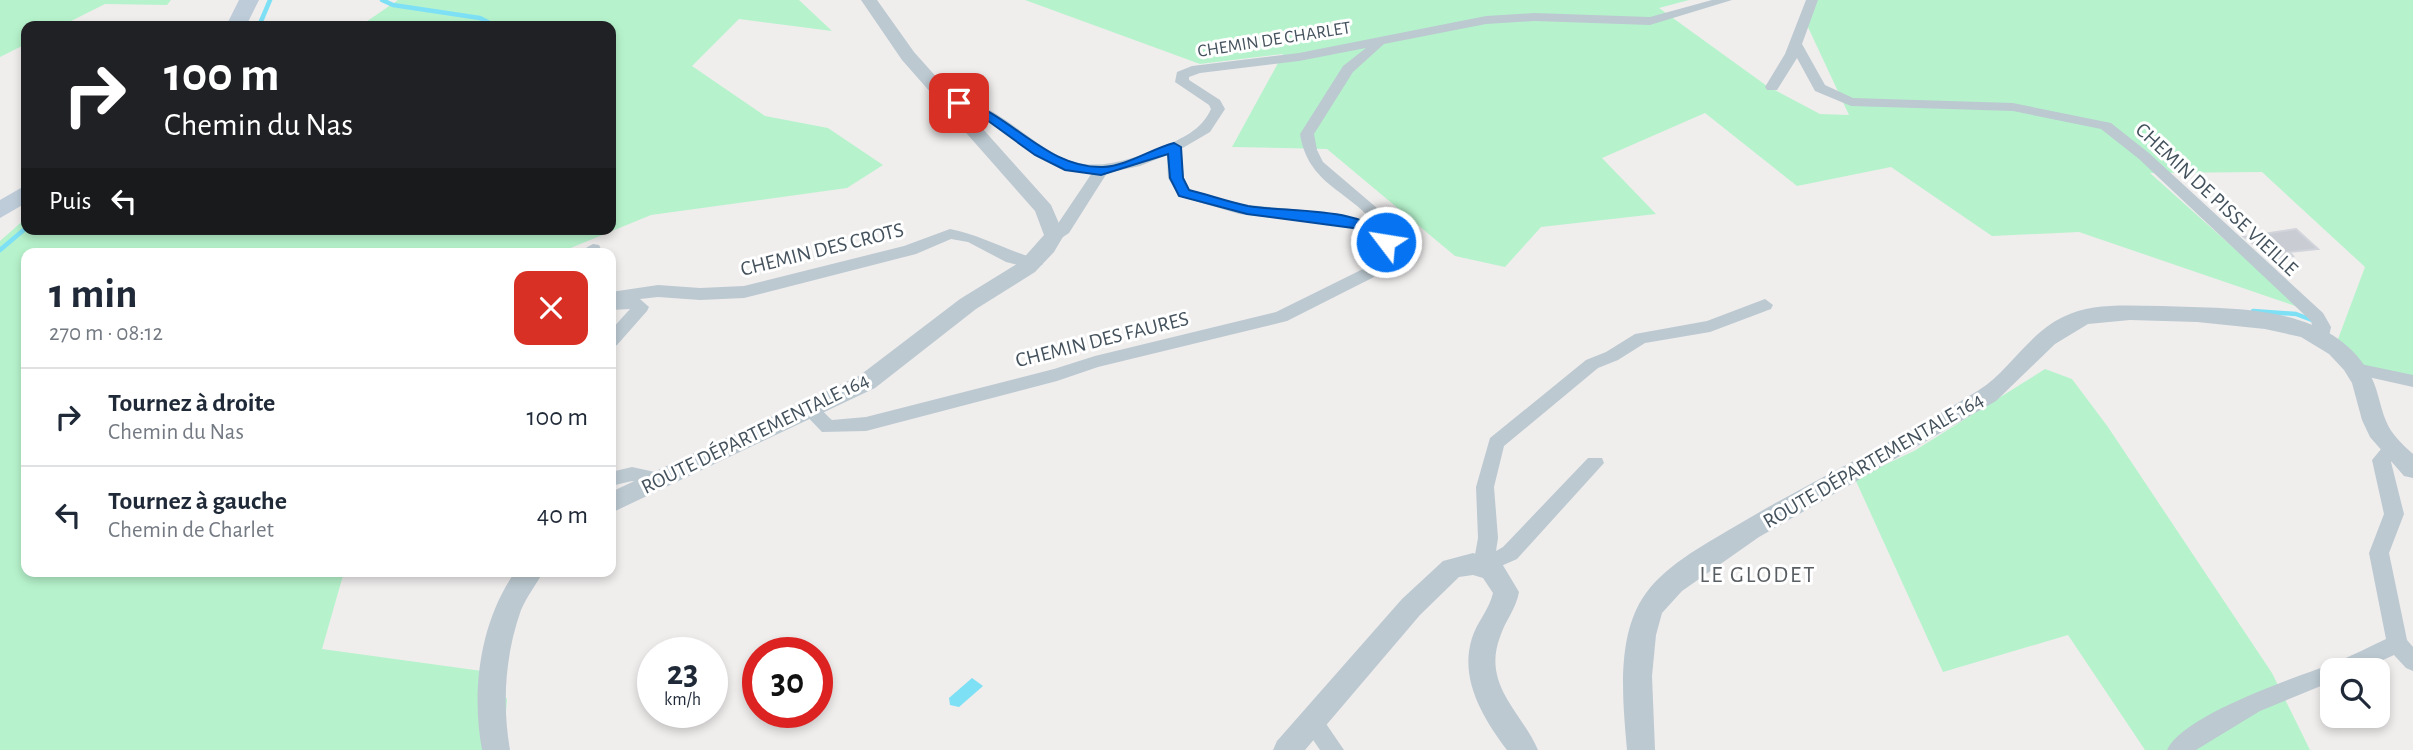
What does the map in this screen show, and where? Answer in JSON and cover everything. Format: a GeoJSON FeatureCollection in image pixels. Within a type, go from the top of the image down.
{"type":"FeatureCollection","features":[{"type":"Feature","properties":{"kind":"main road"},"geometry":{"type":"LineString","coordinates":[[238,21],[249,0]]}},
{"type":"Feature","properties":{"kind":"main road"},"geometry":{"type":"LineString","coordinates":[[0,211],[21,196]]}},
{"type":"Feature","properties":{"kind":"street"},"geometry":{"type":"LineString","coordinates":[[869,0],[908,56],[1044,209],[1054,235],[1063,229],[1101,171]]}},
{"type":"Feature","properties":{"kind":"street","name":"CHEMIN DE CHARLET"},"geometry":{"type":"LineString","coordinates":[[950,104],[959,103],[991,117],[1040,153],[1065,166],[1101,171],[1174,147],[1205,129],[1218,109],[1215,103],[1182,82],[1182,75],[1197,69],[1299,57],[1446,26],[1507,18],[1656,21],[1726,0]]}},
{"type":"Feature","properties":{"kind":"street"},"geometry":{"type":"LineString","coordinates":[[1772,87],[1798,47],[1804,16],[1812,0]]}},
{"type":"Feature","properties":{"kind":"street"},"geometry":{"type":"LineString","coordinates":[[1380,41],[1348,69],[1307,134],[1307,145],[1318,170],[1379,214],[1388,231],[1386,242]]}},
{"type":"Feature","properties":{"kind":"street","name":"CHEMIN DE PISSE VIEILLE"},"geometry":{"type":"LineString","coordinates":[[1798,47],[1821,88],[1851,102],[2013,107],[2106,127],[2144,156],[2316,317],[2323,327],[2322,337]]}},
{"type":"Feature","properties":{"kind":"street"},"geometry":{"type":"LineString","coordinates":[[1174,147],[1176,178],[1184,192],[1247,210],[1332,218],[1357,224],[1376,231],[1386,242]]}},
{"type":"Feature","properties":{"kind":"street","name":"CHEMIN DES CROTS"},"geometry":{"type":"LineString","coordinates":[[616,297],[658,291],[700,294],[744,292],[889,256],[950,234],[972,238],[1012,258],[1035,264]]}},
{"type":"Feature","properties":{"kind":"street","name":"ROUTE DÉPARTEMENTALE 164"},"geometry":{"type":"LineString","coordinates":[[616,500],[869,381],[919,345],[948,318],[1035,264],[1054,235]]}},
{"type":"Feature","properties":{"kind":"street","name":"CHEMIN DES FAURES"},"geometry":{"type":"LineString","coordinates":[[810,410],[828,427],[866,424],[922,407],[1056,375],[1095,362],[1282,317],[1370,272],[1386,242]]}},
{"type":"Feature","properties":{"kind":"street"},"geometry":{"type":"LineString","coordinates":[[616,305],[634,303],[640,307],[616,335]]}},
{"type":"Feature","properties":{"kind":"street"},"geometry":{"type":"LineString","coordinates":[[1483,566],[1488,538],[1485,487],[1496,443],[1591,364],[1612,356],[1641,338],[1710,326],[1765,305]]}},
{"type":"Feature","properties":{"kind":"street","name":"ROUTE DÉPARTEMENTALE 164"},"geometry":{"type":"LineString","coordinates":[[1641,750],[1637,709],[1645,632],[1650,608],[1664,593],[1689,570],[1720,548],[1852,471],[1934,430],[1999,388],[2038,346],[2062,326],[2086,317],[2108,313],[2207,316],[2297,327],[2322,337],[2356,369],[2367,391],[2376,425],[2413,469]]}},
{"type":"Feature","properties":{"kind":"street"},"geometry":{"type":"LineString","coordinates":[[2356,369],[2413,381]]}},
{"type":"Feature","properties":{"kind":"street"},"geometry":{"type":"LineString","coordinates":[[2393,448],[2381,460],[2394,514],[2379,553],[2398,645],[2413,662]]}},
{"type":"Feature","properties":{"kind":"street"},"geometry":{"type":"LineString","coordinates":[[1483,566],[1510,553],[1595,463]]}},
{"type":"Feature","properties":{"kind":"street"},"geometry":{"type":"LineString","coordinates":[[616,478],[632,474],[657,479]]}},
{"type":"Feature","properties":{"kind":"street"},"geometry":{"type":"LineString","coordinates":[[1287,750],[1427,591],[1452,568],[1463,564],[1483,566],[1501,579],[1506,592],[1484,641],[1480,673],[1490,704],[1524,750]]}},
{"type":"Feature","properties":{"kind":"street"},"geometry":{"type":"LineString","coordinates":[[496,750],[491,687],[506,618],[526,577]]}},
{"type":"Feature","properties":{"kind":"street"},"geometry":{"type":"LineString","coordinates":[[2368,658],[2398,645]]}},
{"type":"Feature","properties":{"kind":"street"},"geometry":{"type":"LineString","coordinates":[[2178,750],[2216,721],[2270,693],[2320,677]]}},
{"type":"Feature","properties":{"kind":"street"},"geometry":{"type":"LineString","coordinates":[[1312,722],[1333,750]]}},
{"type":"Feature","properties":{"kind":"green space"},"geometry":{"type":"Polygon","coordinates":[[[0,0],[171,0],[167,5],[105,4],[71,21],[21,21],[21,46],[0,57],[0,0]]]}},
{"type":"Feature","properties":{"kind":"green space"},"geometry":{"type":"Polygon","coordinates":[[[398,0],[799,0],[832,31],[739,19],[692,66],[765,116],[828,128],[883,165],[847,188],[651,215],[616,229],[616,21],[367,21],[398,0]]]}},
{"type":"Feature","properties":{"kind":"green space"},"geometry":{"type":"Polygon","coordinates":[[[1025,0],[1689,0],[1659,8],[1767,86],[1820,114],[1849,115],[1807,25],[1817,0],[2413,0],[2413,378],[2365,367],[2338,339],[2365,267],[2262,172],[2150,173],[2301,308],[2079,232],[1992,236],[1891,167],[1797,186],[1705,113],[1602,158],[1656,214],[1541,227],[1505,267],[1455,256],[1327,149],[1232,147],[1283,54],[1200,64],[1025,0]]]}},
{"type":"Feature","properties":{"kind":"green space"},"geometry":{"type":"Polygon","coordinates":[[[21,222],[21,235],[602,235],[571,248],[21,248],[21,577],[343,577],[322,649],[482,671],[507,699],[503,750],[0,750],[0,241],[21,222]]]}},
{"type":"Feature","properties":{"kind":"green space"},"geometry":{"type":"Polygon","coordinates":[[[2045,369],[2072,379],[2108,427],[2272,673],[2310,750],[2145,750],[2068,635],[1943,672],[1855,479],[1914,451],[2045,369]]]}},
{"type":"Feature","properties":{"kind":"water"},"geometry":{"type":"Polygon","coordinates":[[[972,678],[983,686],[959,707],[950,705],[949,698],[972,678]]]}},
{"type":"Feature","properties":{"kind":"building"},"geometry":{"type":"Polygon","coordinates":[[[2296,229],[2318,249],[2289,252],[2293,256],[2273,259],[2244,237],[2296,229]]]}},
{"type":"Feature","properties":{"kind":"waterway"},"geometry":{"type":"LineString","coordinates":[[261,21],[270,0]]}},
{"type":"Feature","properties":{"kind":"waterway"},"geometry":{"type":"LineString","coordinates":[[382,0],[393,5],[486,21]]}},
{"type":"Feature","properties":{"kind":"waterway"},"geometry":{"type":"LineString","coordinates":[[0,250],[21,232]]}},
{"type":"Feature","properties":{"kind":"waterway"},"geometry":{"type":"LineString","coordinates":[[2253,311],[2296,314],[2312,320]]}},
{"type":"Feature","properties":{"kind":"district","name":"LE GLODET"},"geometry":{"type":"Point","coordinates":[1758,574]}},
{"type":"Feature","properties":{"kind":"route"},"geometry":{"type":"LineString","coordinates":[[959,103],[991,117],[1040,153],[1065,166],[1101,171],[1114,169],[1174,147],[1176,178],[1184,192],[1247,210],[1332,218],[1357,224],[1376,231],[1384,236],[1386,242]]}}]}
